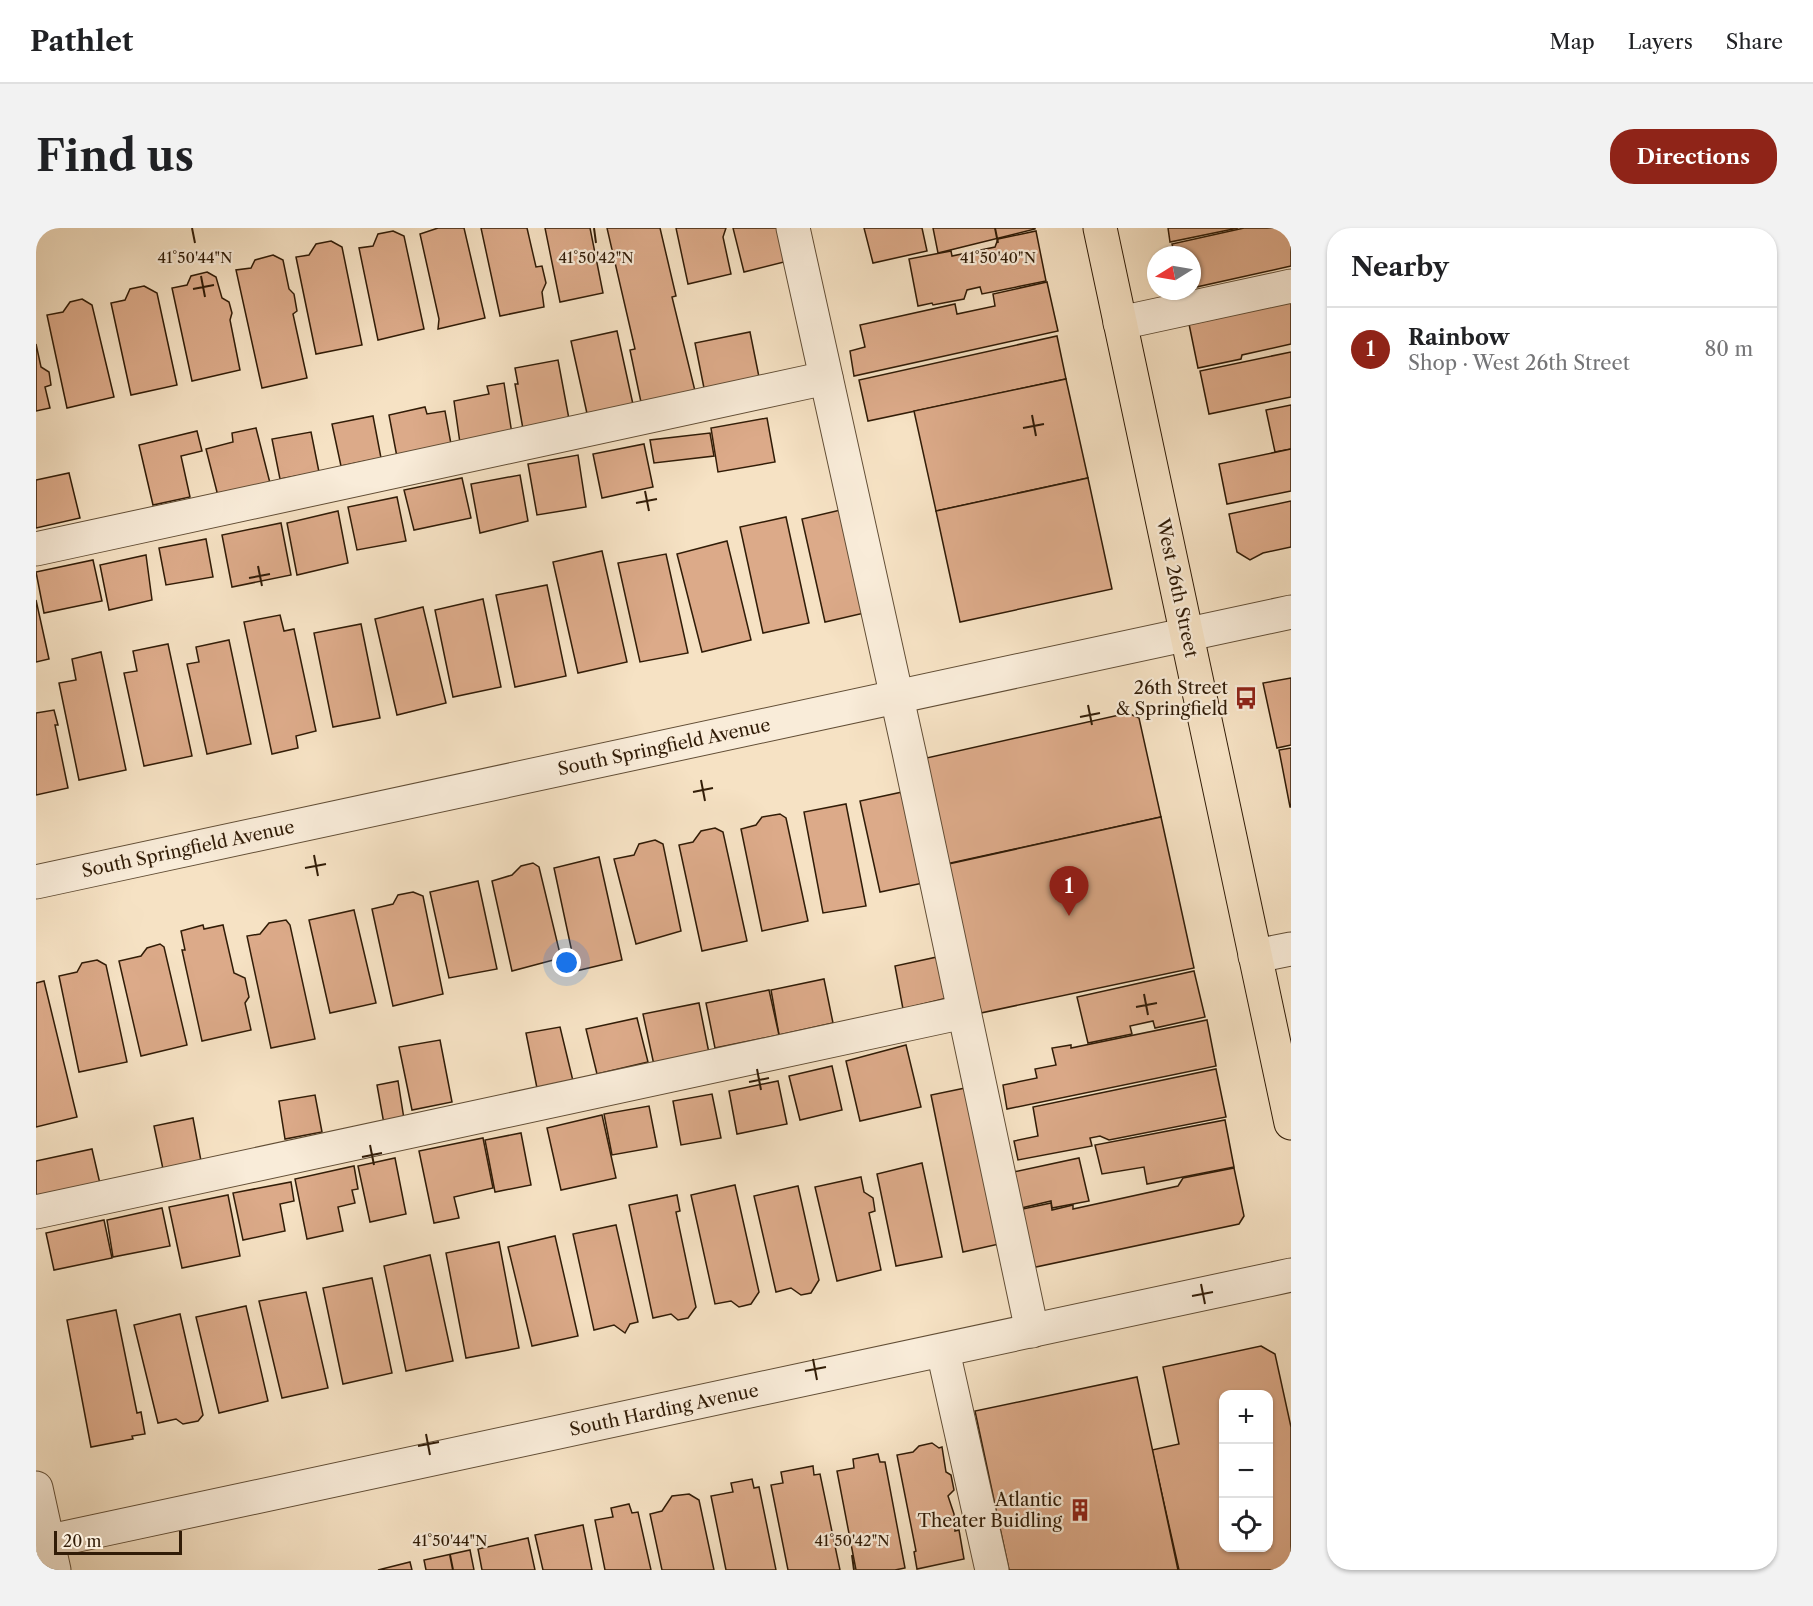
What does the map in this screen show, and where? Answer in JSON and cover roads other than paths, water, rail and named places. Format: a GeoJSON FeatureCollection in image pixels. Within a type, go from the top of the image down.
{"type":"FeatureCollection","features":[{"type":"Feature","properties":{"kind":"main road","name":"West 26th Street"},"geometry":{"type":"LineString","coordinates":[[1100,228],[1291,1123]]}},
{"type":"Feature","properties":{"kind":"street"},"geometry":{"type":"LineString","coordinates":[[793,228],[897,697],[1032,1331]]}},
{"type":"Feature","properties":{"kind":"street"},"geometry":{"type":"LineString","coordinates":[[1120,323],[1291,286]]}},
{"type":"Feature","properties":{"kind":"street"},"geometry":{"type":"LineString","coordinates":[[36,549],[826,378]]}},
{"type":"Feature","properties":{"kind":"street","name":"South Springfield Avenue"},"geometry":{"type":"LineString","coordinates":[[36,882],[1291,612]]}},
{"type":"Feature","properties":{"kind":"street"},"geometry":{"type":"LineString","coordinates":[[1255,956],[1291,949]]}},
{"type":"Feature","properties":{"kind":"street"},"geometry":{"type":"LineString","coordinates":[[36,1212],[964,1012]]}},
{"type":"Feature","properties":{"kind":"street","name":"South Harding Avenue"},"geometry":{"type":"LineString","coordinates":[[46,1552],[1291,1275]]}},
{"type":"Feature","properties":{"kind":"street"},"geometry":{"type":"LineString","coordinates":[[943,1351],[992,1570]]}},
{"type":"Feature","properties":{"kind":"street"},"geometry":{"type":"LineString","coordinates":[[36,1488],[46,1552]]}},
{"type":"Feature","properties":{"kind":"place","name":"26th Street & Springfield"},"geometry":{"type":"Point","coordinates":[1246,698]}},
{"type":"Feature","properties":{"kind":"place","name":"Rainbow"},"geometry":{"type":"Point","coordinates":[1069,916]}},
{"type":"Feature","properties":{"kind":"place","name":"Atlantic Theater Buidling"},"geometry":{"type":"Point","coordinates":[1080,1510]}}]}
